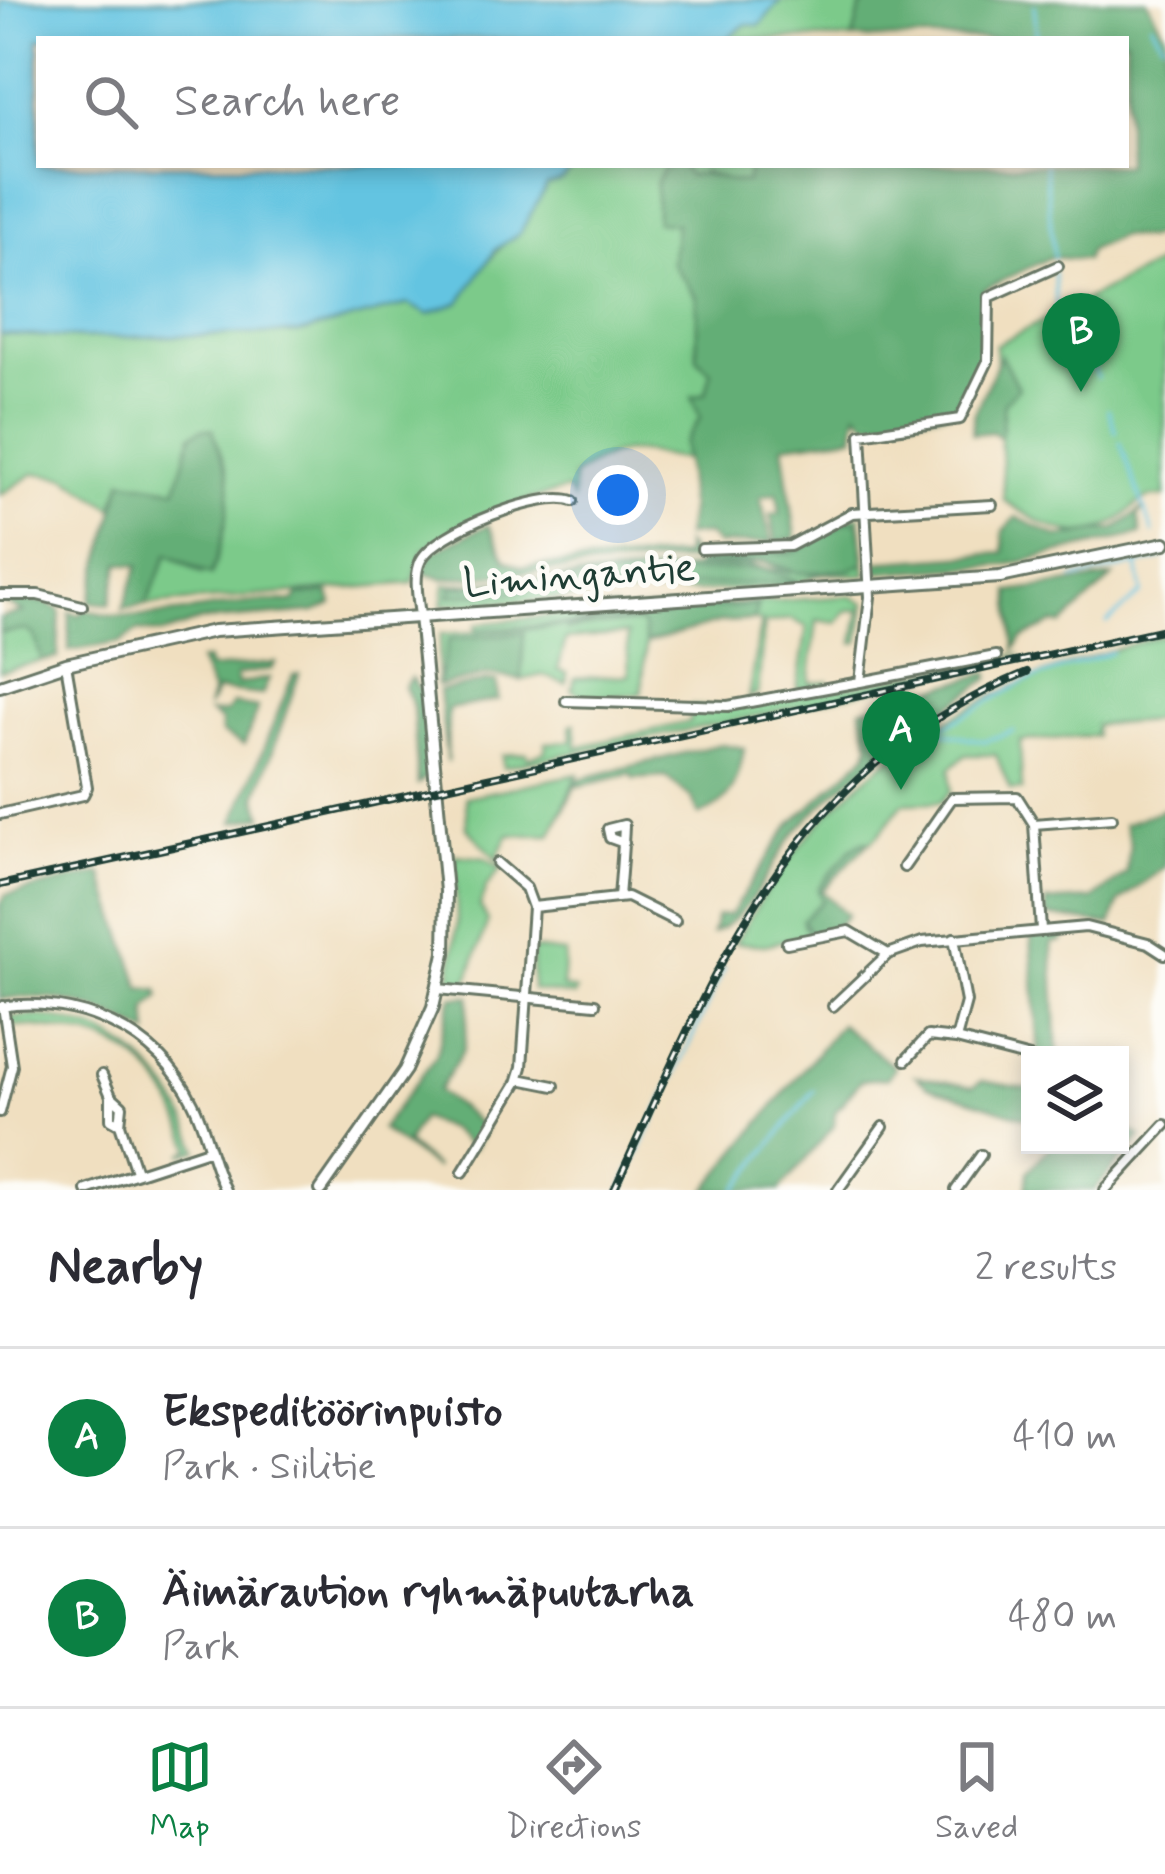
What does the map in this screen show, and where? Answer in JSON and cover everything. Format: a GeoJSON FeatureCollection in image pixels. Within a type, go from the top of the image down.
{"type":"FeatureCollection","features":[{"type":"Feature","properties":{"kind":"main road","name":"Limingantie"},"geometry":{"type":"LineString","coordinates":[[0,686],[66,664],[214,631],[1000,577],[1165,543]]}},
{"type":"Feature","properties":{"kind":"main road"},"geometry":{"type":"LineString","coordinates":[[321,1190],[405,1070],[438,988],[446,891],[419,616]]}},
{"type":"Feature","properties":{"kind":"street"},"geometry":{"type":"LineString","coordinates":[[860,682],[870,587],[861,434],[959,419],[988,361],[989,297],[1058,266]]}},
{"type":"Feature","properties":{"kind":"street"},"geometry":{"type":"LineString","coordinates":[[419,616],[418,574],[431,548],[531,500],[560,496],[573,501]]}},
{"type":"Feature","properties":{"kind":"street"},"geometry":{"type":"LineString","coordinates":[[702,549],[790,546],[838,517],[865,512],[992,505]]}},
{"type":"Feature","properties":{"kind":"street"},"geometry":{"type":"LineString","coordinates":[[0,595],[38,595],[82,606]]}},
{"type":"Feature","properties":{"kind":"street"},"geometry":{"type":"LineString","coordinates":[[566,700],[728,706],[996,656]]}},
{"type":"Feature","properties":{"kind":"street"},"geometry":{"type":"LineString","coordinates":[[0,814],[83,795],[87,787],[66,664]]}},
{"type":"Feature","properties":{"kind":"street"},"geometry":{"type":"LineString","coordinates":[[904,867],[955,796],[1016,796],[1034,824],[1041,930]]}},
{"type":"Feature","properties":{"kind":"street"},"geometry":{"type":"LineString","coordinates":[[1034,824],[1112,818]]}},
{"type":"Feature","properties":{"kind":"street"},"geometry":{"type":"LineString","coordinates":[[620,897],[624,843]]}},
{"type":"Feature","properties":{"kind":"street"},"geometry":{"type":"LineString","coordinates":[[463,1172],[519,1079],[533,907],[528,890],[497,863]]}},
{"type":"Feature","properties":{"kind":"street"},"geometry":{"type":"LineString","coordinates":[[533,907],[620,897],[675,921]]}},
{"type":"Feature","properties":{"kind":"street"},"geometry":{"type":"LineString","coordinates":[[833,1006],[888,955],[908,945],[1096,928],[1165,954]]}},
{"type":"Feature","properties":{"kind":"street"},"geometry":{"type":"LineString","coordinates":[[787,943],[848,931],[862,934],[888,955]]}},
{"type":"Feature","properties":{"kind":"street"},"geometry":{"type":"LineString","coordinates":[[954,938],[966,1002],[956,1039]]}},
{"type":"Feature","properties":{"kind":"street"},"geometry":{"type":"LineString","coordinates":[[438,988],[595,1004]]}},
{"type":"Feature","properties":{"kind":"street"},"geometry":{"type":"LineString","coordinates":[[0,1112],[12,1066],[2,1006],[68,1008],[129,1032],[183,1085],[225,1190]]}},
{"type":"Feature","properties":{"kind":"street"},"geometry":{"type":"LineString","coordinates":[[906,1060],[928,1036],[1021,1056]]}},
{"type":"Feature","properties":{"kind":"street"},"geometry":{"type":"LineString","coordinates":[[102,1076],[111,1096],[111,1119],[120,1124],[136,1172]]}},
{"type":"Feature","properties":{"kind":"street"},"geometry":{"type":"LineString","coordinates":[[519,1079],[554,1086]]}},
{"type":"Feature","properties":{"kind":"street"},"geometry":{"type":"LineString","coordinates":[[1105,1190],[1165,1125]]}},
{"type":"Feature","properties":{"kind":"street"},"geometry":{"type":"LineString","coordinates":[[838,1190],[883,1127]]}},
{"type":"Feature","properties":{"kind":"street"},"geometry":{"type":"LineString","coordinates":[[86,1190],[208,1150]]}},
{"type":"Feature","properties":{"kind":"street"},"geometry":{"type":"LineString","coordinates":[[956,1190],[981,1155]]}},
{"type":"Feature","properties":{"kind":"green space"},"geometry":{"type":"Polygon","coordinates":[[[781,0],[869,0],[860,10],[854,36],[730,36],[746,24],[759,25],[781,0]]]}},
{"type":"Feature","properties":{"kind":"green space"},"geometry":{"type":"Polygon","coordinates":[[[869,0],[1147,0],[1165,34],[1165,232],[1148,239],[1121,236],[1089,250],[1085,260],[1051,257],[983,290],[983,351],[956,411],[868,423],[857,412],[854,436],[783,445],[796,538],[776,542],[771,515],[780,513],[777,493],[760,497],[772,542],[718,545],[706,534],[685,536],[689,511],[684,443],[700,418],[692,397],[706,393],[711,372],[697,358],[697,297],[672,263],[676,224],[656,222],[656,182],[664,169],[682,168],[688,176],[747,182],[749,168],[1129,168],[1129,36],[854,36],[860,10],[869,0]]]}},
{"type":"Feature","properties":{"kind":"green space"},"geometry":{"type":"Polygon","coordinates":[[[575,168],[749,168],[747,182],[734,183],[703,171],[676,224],[672,263],[697,297],[697,357],[711,372],[698,427],[684,443],[684,460],[637,452],[602,459],[573,477],[573,499],[567,490],[531,499],[436,541],[423,551],[413,583],[146,605],[168,554],[202,574],[222,535],[227,503],[213,430],[192,434],[177,489],[123,480],[113,508],[66,477],[35,473],[0,495],[0,334],[82,338],[298,333],[409,304],[460,302],[547,185],[561,181],[575,168]]]}},
{"type":"Feature","properties":{"kind":"green space"},"geometry":{"type":"Polygon","coordinates":[[[1165,260],[1165,497],[1144,500],[1102,529],[1073,532],[1044,524],[1004,500],[995,345],[1165,260]]]}},
{"type":"Feature","properties":{"kind":"green space"},"geometry":{"type":"Polygon","coordinates":[[[1001,355],[1018,388],[1004,403],[1001,438],[993,432],[972,434],[974,414],[1001,355]]]}},
{"type":"Feature","properties":{"kind":"green space"},"geometry":{"type":"Polygon","coordinates":[[[213,429],[229,478],[226,522],[211,575],[168,554],[146,605],[123,609],[139,565],[120,563],[110,604],[90,602],[123,480],[176,489],[192,434],[213,429]]]}},
{"type":"Feature","properties":{"kind":"green space"},"geometry":{"type":"Polygon","coordinates":[[[1144,508],[1138,515],[1141,534],[1007,565],[873,573],[874,562],[1004,553],[1003,532],[1016,517],[1059,537],[1115,529],[1144,508]]]}},
{"type":"Feature","properties":{"kind":"green space"},"geometry":{"type":"Polygon","coordinates":[[[860,516],[866,575],[798,573],[822,574],[784,587],[442,605],[445,585],[747,565],[791,573],[765,562],[695,566],[728,552],[799,546],[840,521],[860,516]]]}},
{"type":"Feature","properties":{"kind":"green space"},"geometry":{"type":"Polygon","coordinates":[[[848,521],[858,521],[865,563],[849,570],[798,573],[765,561],[704,564],[711,556],[796,552],[848,521]]]}},
{"type":"Feature","properties":{"kind":"green space"},"geometry":{"type":"Polygon","coordinates":[[[488,525],[506,560],[521,567],[685,555],[685,545],[695,560],[443,579],[423,573],[432,552],[488,525]]]}},
{"type":"Feature","properties":{"kind":"green space"},"geometry":{"type":"Polygon","coordinates":[[[759,568],[799,581],[603,591],[565,583],[562,589],[449,596],[452,587],[759,568]]]}},
{"type":"Feature","properties":{"kind":"green space"},"geometry":{"type":"Polygon","coordinates":[[[1113,577],[1062,625],[1054,623],[1022,639],[1015,649],[1010,592],[1113,577]]]}},
{"type":"Feature","properties":{"kind":"green space"},"geometry":{"type":"Polygon","coordinates":[[[329,593],[332,604],[315,612],[201,621],[163,634],[138,631],[121,642],[69,651],[70,612],[164,615],[242,603],[294,602],[298,595],[329,593]]]}},
{"type":"Feature","properties":{"kind":"green space"},"geometry":{"type":"Polygon","coordinates":[[[850,596],[865,603],[859,642],[854,643],[860,609],[846,611],[837,623],[817,620],[809,683],[828,681],[827,686],[797,690],[807,627],[791,619],[764,624],[758,694],[748,698],[761,621],[754,620],[757,606],[646,614],[581,626],[642,623],[646,643],[642,693],[635,695],[585,697],[572,690],[575,678],[629,675],[627,634],[566,639],[558,670],[567,673],[566,684],[542,675],[521,680],[523,634],[440,670],[436,685],[441,634],[575,626],[630,611],[850,596]]]}},
{"type":"Feature","properties":{"kind":"green space"},"geometry":{"type":"Polygon","coordinates":[[[1,601],[45,602],[60,610],[58,658],[42,661],[34,635],[26,630],[0,633],[0,618],[23,612],[1,601]]]}},
{"type":"Feature","properties":{"kind":"green space"},"geometry":{"type":"Polygon","coordinates":[[[757,605],[754,620],[721,622],[646,643],[642,623],[634,620],[565,630],[620,615],[666,616],[675,610],[757,605]]]}},
{"type":"Feature","properties":{"kind":"green space"},"geometry":{"type":"Polygon","coordinates":[[[617,609],[575,623],[476,630],[477,624],[617,609]]]}},
{"type":"Feature","properties":{"kind":"green space"},"geometry":{"type":"Polygon","coordinates":[[[26,629],[34,635],[42,661],[0,671],[0,633],[26,629]]]}},
{"type":"Feature","properties":{"kind":"green space"},"geometry":{"type":"Polygon","coordinates":[[[524,633],[521,680],[489,675],[438,686],[449,639],[524,633]]]}},
{"type":"Feature","properties":{"kind":"green space"},"geometry":{"type":"Polygon","coordinates":[[[1165,635],[1165,720],[1095,725],[1095,736],[1020,741],[1022,790],[1010,790],[996,755],[966,755],[950,768],[951,791],[941,802],[903,803],[879,834],[830,873],[819,889],[823,901],[803,925],[811,934],[765,945],[735,943],[774,880],[817,826],[864,780],[915,741],[1030,680],[1165,635]]]}},
{"type":"Feature","properties":{"kind":"green space"},"geometry":{"type":"Polygon","coordinates":[[[1021,654],[748,718],[503,767],[502,755],[527,753],[528,758],[546,751],[546,743],[572,741],[571,725],[575,724],[577,747],[690,722],[692,706],[729,708],[1021,654]]]}},
{"type":"Feature","properties":{"kind":"green space"},"geometry":{"type":"Polygon","coordinates":[[[207,660],[209,669],[275,663],[272,669],[236,675],[238,684],[269,678],[262,695],[217,690],[207,708],[212,691],[199,661],[207,660]]]}},
{"type":"Feature","properties":{"kind":"green space"},"geometry":{"type":"Polygon","coordinates":[[[989,673],[990,678],[843,785],[799,828],[739,914],[712,933],[717,916],[730,915],[789,826],[867,754],[870,743],[861,709],[989,673]]]}},
{"type":"Feature","properties":{"kind":"green space"},"geometry":{"type":"Polygon","coordinates":[[[299,674],[257,796],[263,816],[234,822],[293,675],[299,674]]]}},
{"type":"Feature","properties":{"kind":"green space"},"geometry":{"type":"Polygon","coordinates":[[[411,678],[422,693],[429,775],[418,784],[413,706],[404,687],[411,678]]]}},
{"type":"Feature","properties":{"kind":"green space"},"geometry":{"type":"Polygon","coordinates":[[[497,682],[498,700],[448,709],[447,763],[439,691],[497,682]]]}},
{"type":"Feature","properties":{"kind":"green space"},"geometry":{"type":"Polygon","coordinates":[[[233,704],[258,708],[244,745],[221,733],[221,721],[210,713],[225,713],[233,704]]]}},
{"type":"Feature","properties":{"kind":"green space"},"geometry":{"type":"Polygon","coordinates":[[[721,744],[744,748],[740,770],[726,798],[699,815],[692,799],[666,777],[634,779],[631,774],[575,787],[579,779],[721,744]]]}},
{"type":"Feature","properties":{"kind":"green space"},"geometry":{"type":"Polygon","coordinates":[[[578,774],[551,835],[509,835],[498,855],[504,867],[467,828],[466,797],[578,774]]]}},
{"type":"Feature","properties":{"kind":"green space"},"geometry":{"type":"Polygon","coordinates":[[[1165,809],[1165,867],[1119,902],[1111,925],[1046,916],[1046,902],[1093,899],[1127,873],[1130,843],[1124,824],[1165,809]]]}},
{"type":"Feature","properties":{"kind":"green space"},"geometry":{"type":"Polygon","coordinates":[[[869,842],[822,891],[847,915],[834,929],[811,934],[802,920],[822,901],[818,889],[850,850],[869,842]]]}},
{"type":"Feature","properties":{"kind":"green space"},"geometry":{"type":"Polygon","coordinates":[[[455,855],[485,858],[501,869],[486,887],[480,906],[488,921],[465,988],[450,985],[457,923],[455,855]]]}},
{"type":"Feature","properties":{"kind":"green space"},"geometry":{"type":"Polygon","coordinates":[[[102,873],[141,988],[158,990],[160,997],[147,1009],[149,1034],[77,1004],[39,997],[0,999],[0,907],[5,895],[102,873]]]}},
{"type":"Feature","properties":{"kind":"green space"},"geometry":{"type":"Polygon","coordinates":[[[1065,934],[1063,941],[1052,943],[1058,1046],[1038,1046],[1031,936],[1065,934]]]}},
{"type":"Feature","properties":{"kind":"green space"},"geometry":{"type":"Polygon","coordinates":[[[532,949],[565,953],[562,987],[576,991],[574,996],[532,990],[532,949]]]}},
{"type":"Feature","properties":{"kind":"green space"},"geometry":{"type":"Polygon","coordinates":[[[470,996],[464,1049],[438,1091],[485,1128],[473,1149],[449,1129],[421,1118],[406,1143],[436,1169],[381,1129],[436,1056],[452,997],[470,996]]]}},
{"type":"Feature","properties":{"kind":"green space"},"geometry":{"type":"Polygon","coordinates":[[[35,1016],[92,1029],[138,1056],[173,1097],[198,1150],[182,1154],[191,1148],[177,1113],[143,1065],[100,1039],[9,1025],[8,1017],[35,1016]]]}},
{"type":"Feature","properties":{"kind":"green space"},"geometry":{"type":"Polygon","coordinates":[[[840,1024],[895,1067],[887,1078],[861,1080],[835,1112],[834,1126],[780,1190],[706,1190],[840,1024]]]}},
{"type":"Feature","properties":{"kind":"green space"},"geometry":{"type":"Polygon","coordinates":[[[916,1076],[972,1087],[982,1081],[1021,1088],[1021,1116],[927,1086],[916,1076]]]}},
{"type":"Feature","properties":{"kind":"green space"},"geometry":{"type":"Polygon","coordinates":[[[1129,1130],[1141,1137],[1129,1151],[1129,1130]]]}},
{"type":"Feature","properties":{"kind":"green space"},"geometry":{"type":"Polygon","coordinates":[[[1044,1154],[1126,1154],[1094,1190],[1026,1190],[1028,1171],[1044,1154]]]}},
{"type":"Feature","properties":{"kind":"water"},"geometry":{"type":"Polygon","coordinates":[[[0,0],[781,0],[759,26],[746,24],[730,36],[36,36],[36,168],[575,168],[561,181],[547,185],[520,233],[496,249],[460,302],[428,314],[408,304],[299,333],[82,338],[0,334],[0,0]]]}},
{"type":"Feature","properties":{"kind":"waterway"},"geometry":{"type":"LineString","coordinates":[[1034,5],[1037,36]]}},
{"type":"Feature","properties":{"kind":"waterway"},"geometry":{"type":"LineString","coordinates":[[1151,23],[1162,42]]}},
{"type":"Feature","properties":{"kind":"waterway"},"geometry":{"type":"LineString","coordinates":[[1045,168],[1054,258]]}},
{"type":"Feature","properties":{"kind":"waterway"},"geometry":{"type":"LineString","coordinates":[[1054,272],[1057,319],[1076,322],[1085,346]]}},
{"type":"Feature","properties":{"kind":"waterway"},"geometry":{"type":"LineString","coordinates":[[1090,360],[1097,378]]}},
{"type":"Feature","properties":{"kind":"waterway"},"geometry":{"type":"LineString","coordinates":[[1108,409],[1116,432]]}},
{"type":"Feature","properties":{"kind":"waterway"},"geometry":{"type":"LineString","coordinates":[[1120,442],[1153,533]]}},
{"type":"Feature","properties":{"kind":"waterway"},"geometry":{"type":"LineString","coordinates":[[1073,579],[1162,559]]}},
{"type":"Feature","properties":{"kind":"waterway"},"geometry":{"type":"LineString","coordinates":[[1107,623],[1142,593],[1137,565]]}},
{"type":"Feature","properties":{"kind":"waterway"},"geometry":{"type":"LineString","coordinates":[[1014,731],[984,741],[936,731],[1026,681],[1112,652]]}},
{"type":"Feature","properties":{"kind":"waterway"},"geometry":{"type":"LineString","coordinates":[[622,1190],[724,968]]}},
{"type":"Feature","properties":{"kind":"waterway"},"geometry":{"type":"LineString","coordinates":[[736,1190],[814,1090]]}},
{"type":"Feature","properties":{"kind":"railway"},"geometry":{"type":"LineString","coordinates":[[0,885],[1165,629]]}},
{"type":"Feature","properties":{"kind":"railway"},"geometry":{"type":"LineString","coordinates":[[614,1190],[725,956],[768,886],[816,822],[874,764],[944,714],[1027,672]]}},
{"type":"Feature","properties":{"kind":"place","name":"Äimäraution ryhmäpuutarha"},"geometry":{"type":"Point","coordinates":[1081,392]}},
{"type":"Feature","properties":{"kind":"place","name":"Ekspeditöörinpuisto"},"geometry":{"type":"Point","coordinates":[901,790]}}]}
